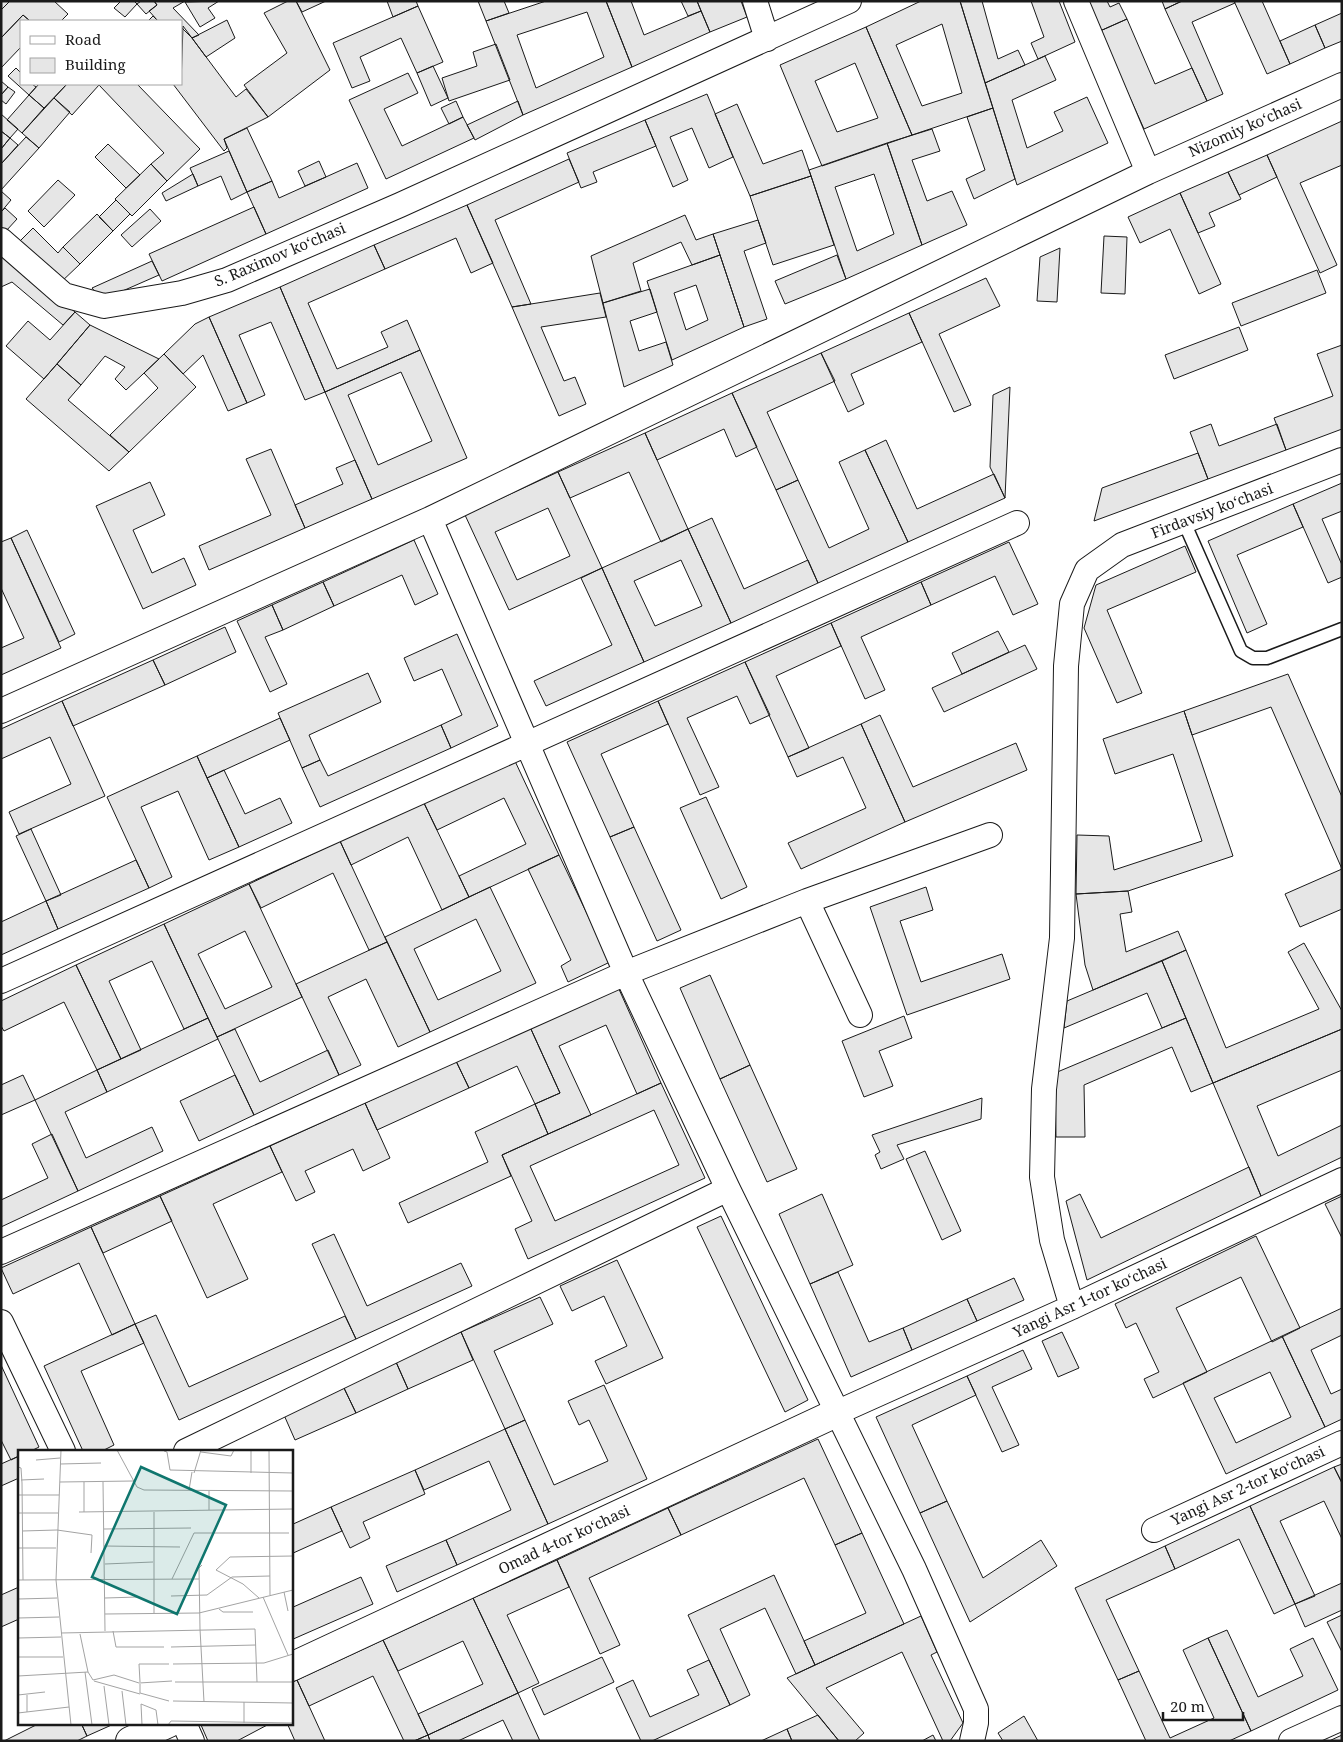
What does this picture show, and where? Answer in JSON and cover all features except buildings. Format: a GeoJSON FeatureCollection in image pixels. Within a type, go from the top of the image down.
{"type":"FeatureCollection","features":[{"type":"Feature","properties":{"kind":"street"},"geometry":{"type":"LineString","coordinates":[[755,1],[767,39]]}},
{"type":"Feature","properties":{"kind":"street","name":"S. Raximov koʻchasi"},"geometry":{"type":"LineString","coordinates":[[1,240],[64,295],[104,306],[182,293],[227,280],[849,1]]}},
{"type":"Feature","properties":{"kind":"street"},"geometry":{"type":"LineString","coordinates":[[1076,1],[1148,172]]}},
{"type":"Feature","properties":{"kind":"street","name":"Nizomiy koʻchasi"},"geometry":{"type":"LineString","coordinates":[[1,711],[430,519],[1148,172],[1342,85]]}},
{"type":"Feature","properties":{"kind":"street","name":"Firdavsiy koʻchasi"},"geometry":{"type":"LineString","coordinates":[[1072,1308],[1052,1240],[1042,1177],[1042,1157],[1044,1089],[1062,938],[1066,666],[1072,604],[1087,570],[1122,545],[1342,460]]}},
{"type":"Feature","properties":{"kind":"street"},"geometry":{"type":"LineString","coordinates":[[430,519],[626,973],[836,1413],[914,1569],[976,1709],[976,1724],[972,1741]]}},
{"type":"Feature","properties":{"kind":"street"},"geometry":{"type":"LineString","coordinates":[[1,981],[1017,523]]}},
{"type":"Feature","properties":{"kind":"street"},"geometry":{"type":"LineString","coordinates":[[1,1252],[626,973],[807,901],[990,835]]}},
{"type":"Feature","properties":{"kind":"street"},"geometry":{"type":"LineString","coordinates":[[807,901],[860,1015]]}},
{"type":"Feature","properties":{"kind":"street","name":"Yangi Asr 1-tor koʻchasi"},"geometry":{"type":"LineString","coordinates":[[836,1413],[1072,1308],[1342,1180]]}},
{"type":"Feature","properties":{"kind":"street"},"geometry":{"type":"LineString","coordinates":[[188,1450],[728,1189]]}},
{"type":"Feature","properties":{"kind":"street"},"geometry":{"type":"LineString","coordinates":[[1,1322],[63,1450]]}},
{"type":"Feature","properties":{"kind":"street","name":"Omad 4-tor koʻchasi"},"geometry":{"type":"LineString","coordinates":[[292,1667],[836,1413]]}},
{"type":"Feature","properties":{"kind":"street","name":"Yangi Asr 2-tor koʻchasi"},"geometry":{"type":"LineString","coordinates":[[1154,1530],[1342,1443]]}},
{"type":"Feature","properties":{"kind":"street"},"geometry":{"type":"LineString","coordinates":[[1291,1741],[1342,1718]]}},
{"type":"Feature","properties":{"kind":"street"},"geometry":{"type":"LineString","coordinates":[[130,1741],[167,1724]]}},
{"type":"Feature","properties":{"kind":"street"},"geometry":{"type":"LineString","coordinates":[[184,1724],[192,1741]]}},
{"type":"Feature","properties":{"kind":"lane"},"geometry":{"type":"LineString","coordinates":[[1184,522],[1241,651],[1253,658],[1267,658],[1342,629]]}}]}
